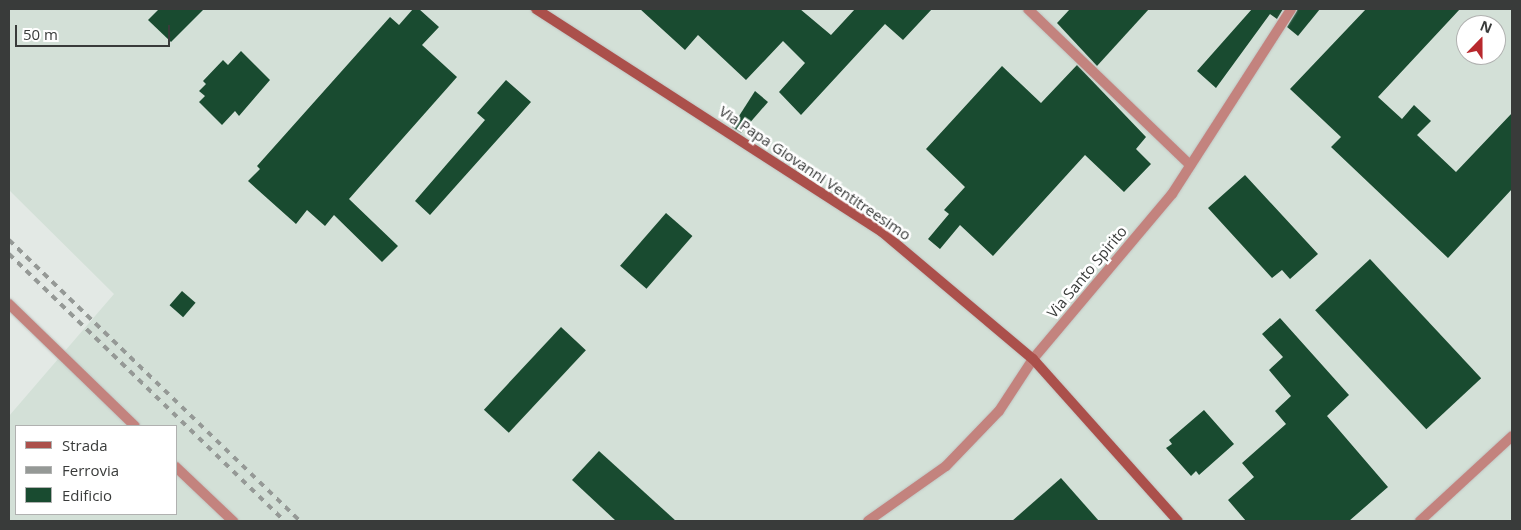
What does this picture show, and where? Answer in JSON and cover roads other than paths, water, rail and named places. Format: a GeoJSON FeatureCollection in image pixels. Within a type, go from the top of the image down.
{"type":"FeatureCollection","features":[{"type":"Feature","properties":{"kind":"street","name":"Via Papa Giovanni Ventitreesimo"},"geometry":{"type":"LineString","coordinates":[[536,9],[882,232],[1033,359],[1178,521]]}},
{"type":"Feature","properties":{"kind":"street"},"geometry":{"type":"LineString","coordinates":[[1028,9],[1190,165]]}},
{"type":"Feature","properties":{"kind":"street","name":"Via Santo Spirito"},"geometry":{"type":"LineString","coordinates":[[868,521],[946,466],[999,411],[1033,359],[1172,194],[1291,9]]}},
{"type":"Feature","properties":{"kind":"street"},"geometry":{"type":"LineString","coordinates":[[9,304],[133,425]]}},
{"type":"Feature","properties":{"kind":"street"},"geometry":{"type":"LineString","coordinates":[[1420,521],[1512,436]]}},
{"type":"Feature","properties":{"kind":"street"},"geometry":{"type":"LineString","coordinates":[[178,469],[233,521]]}},
{"type":"Feature","properties":{"kind":"railway"},"geometry":{"type":"LineString","coordinates":[[9,240],[300,521]]}},
{"type":"Feature","properties":{"kind":"railway"},"geometry":{"type":"LineString","coordinates":[[9,254],[285,521]]}}]}
